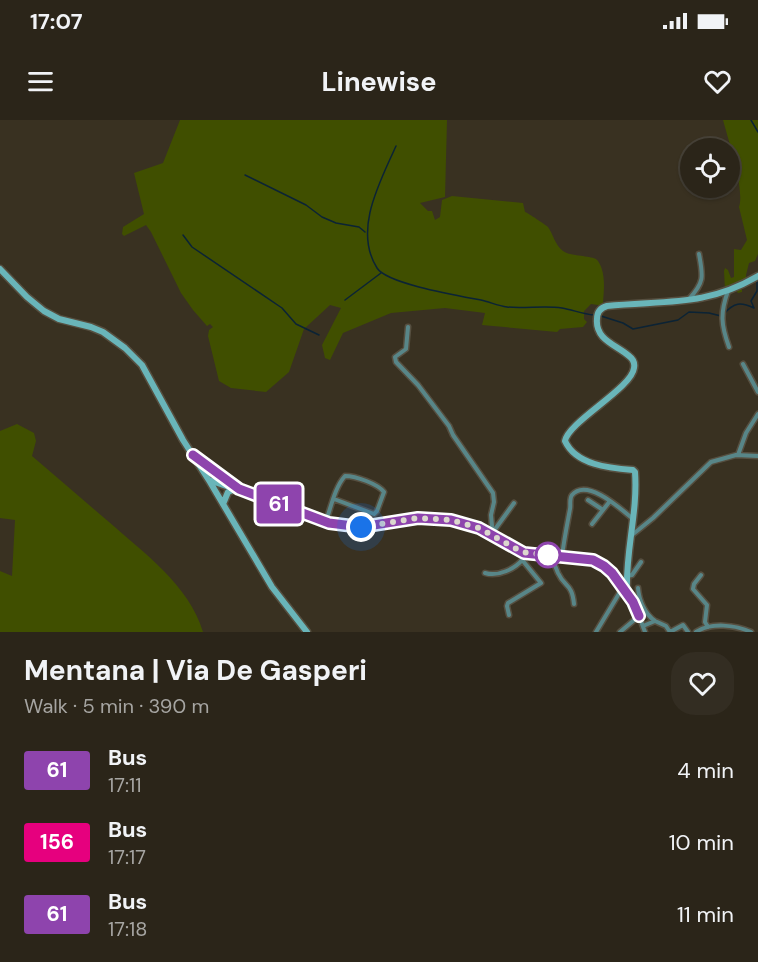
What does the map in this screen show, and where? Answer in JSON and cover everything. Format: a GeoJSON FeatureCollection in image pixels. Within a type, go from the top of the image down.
{"type":"FeatureCollection","features":[{"type":"Feature","properties":{"kind":"street"},"geometry":{"type":"LineString","coordinates":[[688,301],[699,289],[702,281],[699,254]]}},
{"type":"Feature","properties":{"kind":"street"},"geometry":{"type":"LineString","coordinates":[[0,269],[27,297],[48,314],[96,328],[111,337],[127,350],[149,376],[276,595],[307,632]]}},
{"type":"Feature","properties":{"kind":"street"},"geometry":{"type":"LineString","coordinates":[[627,593],[626,576],[632,535],[635,471],[611,469],[582,458],[570,450],[565,441],[568,432],[594,411],[628,379],[634,370],[634,362],[630,357],[601,334],[597,326],[597,316],[601,308],[606,306],[688,301],[728,291],[758,276]]}},
{"type":"Feature","properties":{"kind":"street"},"geometry":{"type":"LineString","coordinates":[[728,291],[721,311],[723,330],[729,347]]}},
{"type":"Feature","properties":{"kind":"street"},"geometry":{"type":"LineString","coordinates":[[408,327],[406,349],[396,356],[395,361],[416,382],[448,425],[492,492],[494,502],[490,535]]}},
{"type":"Feature","properties":{"kind":"street"},"geometry":{"type":"LineString","coordinates":[[743,364],[758,392]]}},
{"type":"Feature","properties":{"kind":"street"},"geometry":{"type":"LineString","coordinates":[[738,455],[746,433],[758,414]]}},
{"type":"Feature","properties":{"kind":"street"},"geometry":{"type":"LineString","coordinates":[[193,455],[239,489]]}},
{"type":"Feature","properties":{"kind":"street"},"geometry":{"type":"LineString","coordinates":[[632,535],[709,463],[738,455],[758,456]]}},
{"type":"Feature","properties":{"kind":"street"},"geometry":{"type":"LineString","coordinates":[[326,522],[334,499],[342,479],[347,475],[381,488],[384,492],[374,514],[334,499]]}},
{"type":"Feature","properties":{"kind":"street"},"geometry":{"type":"LineString","coordinates":[[209,480],[230,483]]}},
{"type":"Feature","properties":{"kind":"street"},"geometry":{"type":"LineString","coordinates":[[209,480],[326,522],[361,527],[418,518],[437,519],[464,523],[524,553],[585,558],[598,562],[612,573],[623,587],[645,632]]}},
{"type":"Feature","properties":{"kind":"street"},"geometry":{"type":"LineString","coordinates":[[223,504],[228,492],[239,489]]}},
{"type":"Feature","properties":{"kind":"street"},"geometry":{"type":"LineString","coordinates":[[562,556],[566,522],[573,495],[581,490],[591,491],[610,501],[633,519]]}},
{"type":"Feature","properties":{"kind":"street"},"geometry":{"type":"LineString","coordinates":[[588,500],[603,510]]}},
{"type":"Feature","properties":{"kind":"street"},"geometry":{"type":"LineString","coordinates":[[592,524],[610,501]]}},
{"type":"Feature","properties":{"kind":"street"},"geometry":{"type":"LineString","coordinates":[[490,535],[514,503]]}},
{"type":"Feature","properties":{"kind":"street"},"geometry":{"type":"LineString","coordinates":[[509,615],[508,603],[541,583],[523,561],[524,553]]}},
{"type":"Feature","properties":{"kind":"street"},"geometry":{"type":"LineString","coordinates":[[548,555],[554,562],[559,576],[571,589],[573,604]]}},
{"type":"Feature","properties":{"kind":"street"},"geometry":{"type":"LineString","coordinates":[[485,573],[493,575],[509,570],[523,561]]}},
{"type":"Feature","properties":{"kind":"street"},"geometry":{"type":"LineString","coordinates":[[626,576],[632,575],[641,562]]}},
{"type":"Feature","properties":{"kind":"street"},"geometry":{"type":"LineString","coordinates":[[700,575],[693,589],[707,605],[705,622],[708,627]]}},
{"type":"Feature","properties":{"kind":"street"},"geometry":{"type":"LineString","coordinates":[[596,632],[623,587]]}},
{"type":"Feature","properties":{"kind":"street"},"geometry":{"type":"LineString","coordinates":[[638,588],[638,594],[646,613],[655,621],[672,631],[684,625],[688,632]]}},
{"type":"Feature","properties":{"kind":"street"},"geometry":{"type":"LineString","coordinates":[[620,632],[639,616]]}},
{"type":"Feature","properties":{"kind":"street"},"geometry":{"type":"LineString","coordinates":[[643,626],[655,621]]}},
{"type":"Feature","properties":{"kind":"street"},"geometry":{"type":"LineString","coordinates":[[696,632],[708,627],[714,629],[735,626],[752,632]]}},
{"type":"Feature","properties":{"kind":"green space"},"geometry":{"type":"Polygon","coordinates":[[[180,120],[447,120],[445,197],[420,203],[428,211],[432,211],[435,220],[440,217],[442,200],[452,196],[523,203],[525,212],[548,227],[563,251],[598,261],[603,276],[605,306],[591,304],[584,311],[584,319],[587,322],[583,327],[560,329],[557,332],[482,325],[485,313],[445,308],[391,313],[343,333],[330,360],[325,358],[322,345],[341,308],[330,305],[304,329],[289,372],[266,392],[231,388],[219,381],[208,336],[209,330],[213,327],[210,324],[207,326],[181,293],[151,232],[146,225],[124,236],[122,234],[123,227],[144,214],[134,173],[163,163],[180,120]]]}},
{"type":"Feature","properties":{"kind":"green space"},"geometry":{"type":"Polygon","coordinates":[[[723,120],[758,120],[758,254],[755,261],[749,263],[746,275],[747,286],[738,293],[736,290],[725,290],[725,268],[731,278],[734,277],[734,249],[741,250],[747,240],[739,207],[740,138],[728,138],[723,120]]]}},
{"type":"Feature","properties":{"kind":"green space"},"geometry":{"type":"Polygon","coordinates":[[[17,424],[34,433],[36,441],[32,456],[164,571],[187,599],[203,632],[0,632],[0,571],[12,576],[15,520],[0,518],[0,431],[17,424]]]}},
{"type":"Feature","properties":{"kind":"waterway"},"geometry":{"type":"LineString","coordinates":[[751,120],[758,132]]}},
{"type":"Feature","properties":{"kind":"waterway"},"geometry":{"type":"LineString","coordinates":[[396,146],[377,190],[368,222],[370,253],[377,268],[383,274],[409,284],[504,306],[555,307],[594,315]]}},
{"type":"Feature","properties":{"kind":"waterway"},"geometry":{"type":"LineString","coordinates":[[245,175],[306,205],[322,217],[336,223],[359,227],[365,232]]}},
{"type":"Feature","properties":{"kind":"waterway"},"geometry":{"type":"LineString","coordinates":[[183,235],[192,247],[282,308],[296,324],[319,335]]}},
{"type":"Feature","properties":{"kind":"waterway"},"geometry":{"type":"LineString","coordinates":[[345,300],[381,273]]}},
{"type":"Feature","properties":{"kind":"waterway"},"geometry":{"type":"LineString","coordinates":[[754,308],[751,301],[757,291],[757,279]]}},
{"type":"Feature","properties":{"kind":"waterway"},"geometry":{"type":"LineString","coordinates":[[724,314],[738,304],[754,308]]}},
{"type":"Feature","properties":{"kind":"waterway"},"geometry":{"type":"LineString","coordinates":[[601,316],[633,329],[678,320],[689,312],[721,316]]}},
{"type":"Feature","properties":{"kind":"bus line","name":"61"},"geometry":{"type":"LineString","coordinates":[[193,455],[239,489],[329,523],[361,527],[418,518],[451,520],[479,528],[524,553],[583,557],[593,560],[612,573],[633,602],[639,616]]}},
{"type":"Feature","properties":{"kind":"route"},"geometry":{"type":"LineString","coordinates":[[361,527],[418,518],[451,520],[479,528],[522,552],[548,555]]}}]}
